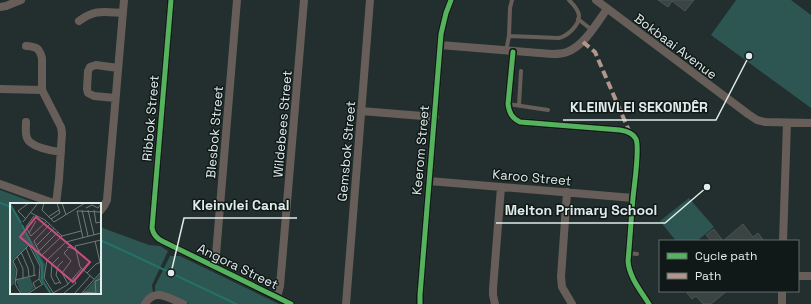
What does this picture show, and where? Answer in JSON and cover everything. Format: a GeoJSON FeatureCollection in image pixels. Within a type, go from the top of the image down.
{"type":"FeatureCollection","features":[{"type":"Feature","properties":{"kind":"street"},"geometry":{"type":"LineString","coordinates":[[0,7],[21,0]]}},
{"type":"Feature","properties":{"kind":"street"},"geometry":{"type":"LineString","coordinates":[[101,210],[107,200],[124,0]]}},
{"type":"Feature","properties":{"kind":"street","name":"Ribbok Street"},"geometry":{"type":"LineString","coordinates":[[155,236],[152,228],[171,0]]}},
{"type":"Feature","properties":{"kind":"street","name":"Blesbok Street"},"geometry":{"type":"LineString","coordinates":[[215,267],[237,0]]}},
{"type":"Feature","properties":{"kind":"street","name":"Wildebees Street"},"geometry":{"type":"LineString","coordinates":[[277,297],[280,286],[304,0]]}},
{"type":"Feature","properties":{"kind":"street","name":"Gemsbok Street"},"geometry":{"type":"LineString","coordinates":[[346,304],[370,0]]}},
{"type":"Feature","properties":{"kind":"street","name":"Keerom Street"},"geometry":{"type":"LineString","coordinates":[[420,304],[440,45],[442,26],[451,0]]}},
{"type":"Feature","properties":{"kind":"street","name":"Bokbaai Avenue"},"geometry":{"type":"LineString","coordinates":[[596,0],[757,120],[765,122],[811,123]]}},
{"type":"Feature","properties":{"kind":"street"},"geometry":{"type":"LineString","coordinates":[[440,45],[510,52],[552,54],[566,52],[573,50],[582,43],[608,9]]}},
{"type":"Feature","properties":{"kind":"street"},"geometry":{"type":"LineString","coordinates":[[79,21],[85,16],[98,12],[123,13]]}},
{"type":"Feature","properties":{"kind":"street"},"geometry":{"type":"LineString","coordinates":[[26,46],[35,47],[41,53],[42,90],[61,127],[63,139],[56,203]]}},
{"type":"Feature","properties":{"kind":"street"},"geometry":{"type":"LineString","coordinates":[[510,52],[508,110],[515,119],[520,122],[620,130],[626,131],[634,136],[638,147],[628,267],[649,304]]}},
{"type":"Feature","properties":{"kind":"street"},"geometry":{"type":"LineString","coordinates":[[115,98],[94,96],[88,93],[86,89],[88,71],[93,66],[96,65],[118,68]]}},
{"type":"Feature","properties":{"kind":"street"},"geometry":{"type":"LineString","coordinates":[[0,89],[42,90]]}},
{"type":"Feature","properties":{"kind":"street"},"geometry":{"type":"LineString","coordinates":[[361,111],[435,117]]}},
{"type":"Feature","properties":{"kind":"street"},"geometry":{"type":"LineString","coordinates":[[26,122],[26,135],[30,142],[46,149],[61,152]]}},
{"type":"Feature","properties":{"kind":"street"},"geometry":{"type":"LineString","coordinates":[[784,240],[787,123]]}},
{"type":"Feature","properties":{"kind":"street","name":"Karoo Street"},"geometry":{"type":"LineString","coordinates":[[429,181],[633,198]]}},
{"type":"Feature","properties":{"kind":"street"},"geometry":{"type":"LineString","coordinates":[[0,184],[53,203]]}},
{"type":"Feature","properties":{"kind":"street"},"geometry":{"type":"LineString","coordinates":[[495,304],[493,289],[502,186]]}},
{"type":"Feature","properties":{"kind":"street"},"geometry":{"type":"LineString","coordinates":[[567,192],[560,277],[562,287],[572,304]]}},
{"type":"Feature","properties":{"kind":"street","name":"Angora Street"},"geometry":{"type":"LineString","coordinates":[[155,236],[162,241],[291,304]]}},
{"type":"Feature","properties":{"kind":"street"},"geometry":{"type":"LineString","coordinates":[[799,276],[811,276]]}},
{"type":"Feature","properties":{"kind":"street"},"geometry":{"type":"LineString","coordinates":[[782,292],[782,304]]}},
{"type":"Feature","properties":{"kind":"street"},"geometry":{"type":"LineString","coordinates":[[145,304],[153,296],[158,294],[183,304]]}},
{"type":"Feature","properties":{"kind":"lane"},"geometry":{"type":"LineString","coordinates":[[510,52],[510,8],[512,0]]}},
{"type":"Feature","properties":{"kind":"lane"},"geometry":{"type":"LineString","coordinates":[[509,36],[564,37],[572,30],[579,15],[578,11],[569,0]]}},
{"type":"Feature","properties":{"kind":"lane"},"geometry":{"type":"LineString","coordinates":[[578,19],[592,30]]}},
{"type":"Feature","properties":{"kind":"lane"},"geometry":{"type":"LineString","coordinates":[[519,105],[521,71]]}},
{"type":"Feature","properties":{"kind":"lane"},"geometry":{"type":"LineString","coordinates":[[508,104],[548,110]]}},
{"type":"Feature","properties":{"kind":"lane"},"geometry":{"type":"LineString","coordinates":[[629,253],[638,254]]}},
{"type":"Feature","properties":{"kind":"shaded area"},"geometry":{"type":"Polygon","coordinates":[[[736,0],[791,0],[811,15],[811,108],[711,35],[736,0]]]}},
{"type":"Feature","properties":{"kind":"shaded area"},"geometry":{"type":"Polygon","coordinates":[[[0,190],[35,203],[10,203],[10,294],[101,294],[101,227],[149,245],[160,246],[168,251],[152,285],[153,293],[142,304],[0,304],[0,190]]]}},
{"type":"Feature","properties":{"kind":"shaded area"},"geometry":{"type":"Polygon","coordinates":[[[689,198],[714,227],[698,240],[675,240],[660,221],[689,198]]]}},
{"type":"Feature","properties":{"kind":"shaded area"},"geometry":{"type":"Polygon","coordinates":[[[170,256],[180,256],[279,304],[189,304],[165,292],[155,292],[155,286],[170,256]]]}},
{"type":"Feature","properties":{"kind":"building"},"geometry":{"type":"Polygon","coordinates":[[[658,0],[694,0],[685,11],[672,1],[668,7],[658,0]]]}},
{"type":"Feature","properties":{"kind":"building"},"geometry":{"type":"Polygon","coordinates":[[[743,224],[753,237],[758,233],[763,240],[724,240],[743,224]]]}},
{"type":"Feature","properties":{"kind":"building"},"geometry":{"type":"Polygon","coordinates":[[[714,229],[722,240],[710,240],[706,235],[714,229]]]}},
{"type":"Feature","properties":{"kind":"building"},"geometry":{"type":"Polygon","coordinates":[[[726,292],[711,304],[703,304],[696,296],[692,299],[687,293],[726,292]]]}},
{"type":"Feature","properties":{"kind":"waterway"},"geometry":{"type":"LineString","coordinates":[[0,203],[10,207]]}},
{"type":"Feature","properties":{"kind":"waterway"},"geometry":{"type":"LineString","coordinates":[[101,240],[236,304]]}},
{"type":"Feature","properties":{"kind":"marked path"},"geometry":{"type":"LineString","coordinates":[[583,42],[595,52],[630,133]]}},
{"type":"Feature","properties":{"kind":"cycle path"},"geometry":{"type":"LineString","coordinates":[[171,0],[152,228],[153,232],[156,237],[162,241],[291,304]]}},
{"type":"Feature","properties":{"kind":"cycle path"},"geometry":{"type":"LineString","coordinates":[[420,304],[441,34],[451,0]]}},
{"type":"Feature","properties":{"kind":"cycle path"},"geometry":{"type":"LineString","coordinates":[[513,52],[508,104],[511,115],[517,120],[520,122],[620,130],[630,133],[636,139],[637,159],[628,261],[633,278],[649,304]]}},
{"type":"Feature","properties":{"kind":"place","name":"KLEINVLEI SEKONDÊR"},"geometry":{"type":"Point","coordinates":[749,56]}},
{"type":"Feature","properties":{"kind":"place","name":"Melton Primary School"},"geometry":{"type":"Point","coordinates":[707,187]}},
{"type":"Feature","properties":{"kind":"place","name":"Kleinvlei Canal"},"geometry":{"type":"Point","coordinates":[171,273]}}]}
